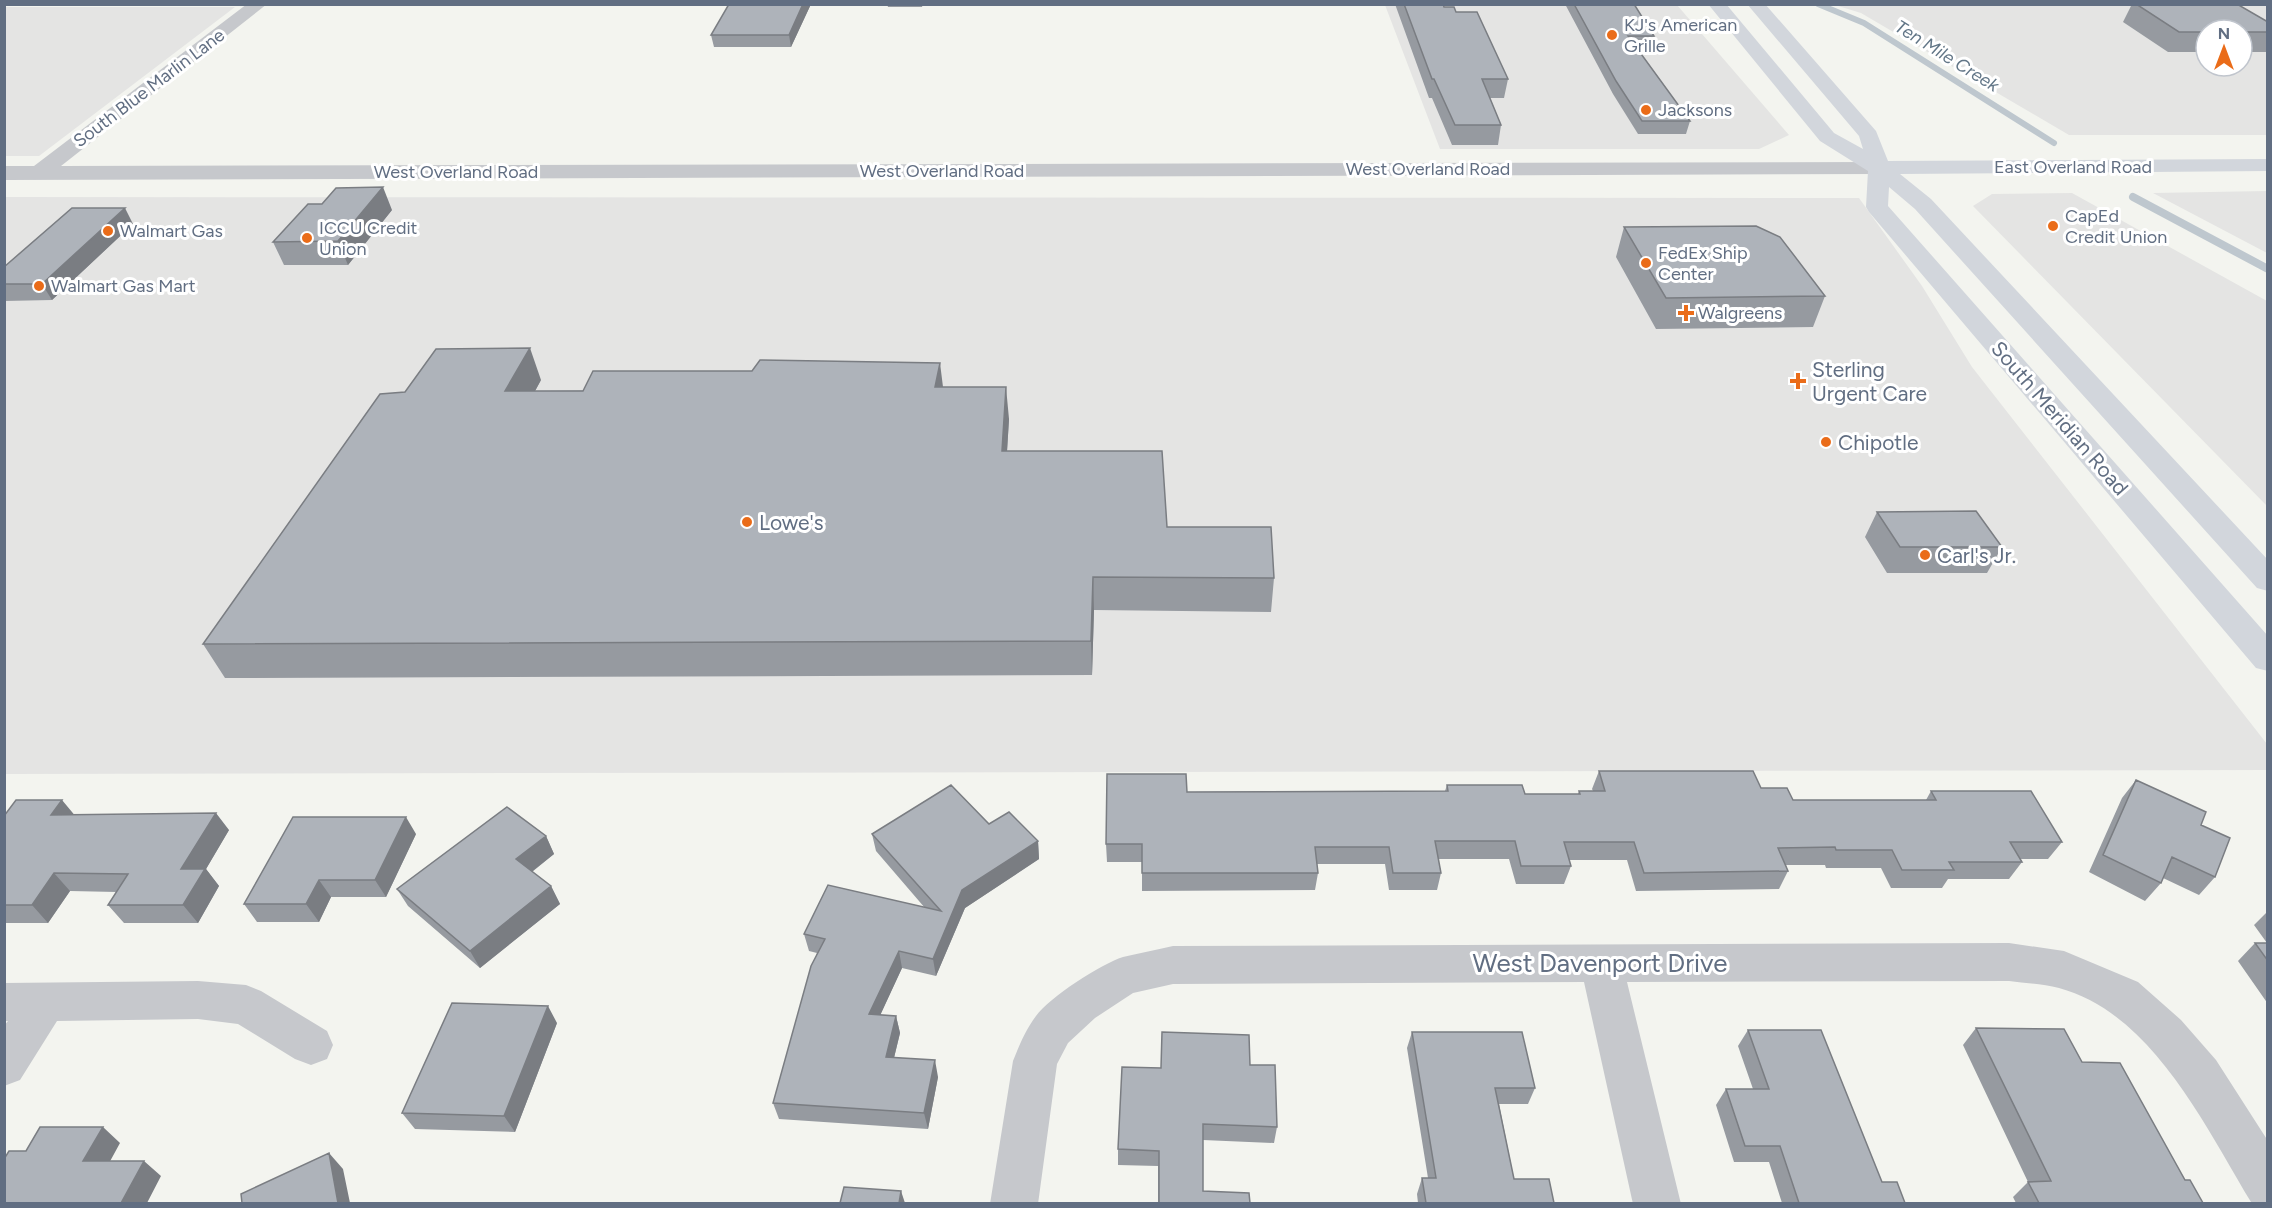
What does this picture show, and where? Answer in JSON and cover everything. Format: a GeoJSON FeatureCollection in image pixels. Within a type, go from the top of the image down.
{"type":"FeatureCollection","features":[{"type":"Feature","properties":{"kind":"main road","name":"South Meridian Road"},"geometry":{"type":"LineString","coordinates":[[1716,4],[1827,137],[1879,168],[1923,204],[2268,580]]}},
{"type":"Feature","properties":{"kind":"main road","name":"South Meridian Road"},"geometry":{"type":"LineString","coordinates":[[1755,4],[1869,135],[1879,168],[1877,207],[2268,659]]}},
{"type":"Feature","properties":{"kind":"main road","name":"East Overland Road"},"geometry":{"type":"LineString","coordinates":[[1879,168],[2268,165]]}},
{"type":"Feature","properties":{"kind":"street","name":"South Blue Marlin Lane"},"geometry":{"type":"LineString","coordinates":[[39,172],[259,4]]}},
{"type":"Feature","properties":{"kind":"street","name":"West Overland Road"},"geometry":{"type":"LineString","coordinates":[[4,173],[1879,168]]}},
{"type":"Feature","properties":{"kind":"street","name":"West Davenport Drive"},"geometry":{"type":"LineString","coordinates":[[1014,1203],[1035,1061],[1052,1029],[1080,1004],[1123,976],[1173,965],[2009,962],[2064,970],[2123,996],[2165,1034],[2200,1075],[2268,1185]]}},
{"type":"Feature","properties":{"kind":"street"},"geometry":{"type":"LineString","coordinates":[[1601,963],[1657,1203]]}},
{"type":"Feature","properties":{"kind":"street"},"geometry":{"type":"LineString","coordinates":[[4,1065],[25,1002],[198,1000],[246,1005],[311,1045]]}},
{"type":"Feature","properties":{"kind":"shaded area"},"geometry":{"type":"Polygon","coordinates":[[[1385,5],[1677,5],[1789,135],[1759,149],[1440,149],[1385,5]]]}},
{"type":"Feature","properties":{"kind":"shaded area"},"geometry":{"type":"Polygon","coordinates":[[[1835,5],[2267,5],[2267,135],[2069,135],[1861,13],[1835,5]]]}},
{"type":"Feature","properties":{"kind":"shaded area"},"geometry":{"type":"Polygon","coordinates":[[[5,7],[235,7],[39,156],[5,156],[5,7]]]}},
{"type":"Feature","properties":{"kind":"shaded area"},"geometry":{"type":"Polygon","coordinates":[[[2267,191],[2267,253],[2153,193],[2267,191]]]}},
{"type":"Feature","properties":{"kind":"shaded area"},"geometry":{"type":"Polygon","coordinates":[[[2072,193],[2267,301],[2267,506],[1973,206],[1992,194],[2072,193]]]}},
{"type":"Feature","properties":{"kind":"shaded area"},"geometry":{"type":"Polygon","coordinates":[[[4,197],[1859,198],[1922,286],[1972,367],[2267,744],[2267,770],[5,774],[4,197]]]}},
{"type":"Feature","properties":{"kind":"building"},"geometry":{"type":"Polygon","coordinates":[[[729,4],[803,4],[789,35],[711,35],[729,4]]]}},
{"type":"Feature","properties":{"kind":"building"},"geometry":{"type":"Polygon","coordinates":[[[1404,4],[1443,4],[1444,7],[1454,7],[1456,12],[1477,12],[1508,79],[1482,79],[1501,125],[1455,125],[1432,79],[1404,4]]]}},
{"type":"Feature","properties":{"kind":"building"},"geometry":{"type":"Polygon","coordinates":[[[1574,4],[1634,4],[1654,36],[1628,36],[1690,121],[1642,121],[1616,81],[1574,4]]]}},
{"type":"Feature","properties":{"kind":"building"},"geometry":{"type":"Polygon","coordinates":[[[2136,4],[2237,4],[2268,22],[2268,32],[2254,32],[2254,18],[2194,18],[2194,32],[2179,32],[2136,4]]]}},
{"type":"Feature","properties":{"kind":"building"},"geometry":{"type":"Polygon","coordinates":[[[383,187],[338,241],[273,242],[308,204],[322,204],[336,188],[383,187]]]}},
{"type":"Feature","properties":{"kind":"building"},"geometry":{"type":"Polygon","coordinates":[[[72,208],[125,208],[42,284],[4,284],[4,267],[72,208]]]}},
{"type":"Feature","properties":{"kind":"building"},"geometry":{"type":"Polygon","coordinates":[[[1756,226],[1780,237],[1825,296],[1666,298],[1624,227],[1756,226]]]}},
{"type":"Feature","properties":{"kind":"building","name":"Lowe's"},"geometry":{"type":"Polygon","coordinates":[[[530,348],[505,391],[583,391],[593,371],[752,371],[760,360],[940,363],[935,387],[1006,387],[1002,451],[1162,451],[1167,527],[1271,527],[1274,578],[1093,577],[1091,641],[203,644],[380,394],[405,392],[436,349],[530,348]]]}},
{"type":"Feature","properties":{"kind":"building"},"geometry":{"type":"Polygon","coordinates":[[[1976,511],[2002,547],[1900,547],[1877,512],[1976,511]]]}},
{"type":"Feature","properties":{"kind":"building"},"geometry":{"type":"Polygon","coordinates":[[[1599,771],[1753,771],[1761,788],[1787,788],[1793,800],[1936,800],[1931,791],[2031,791],[2062,842],[2010,842],[2022,862],[1949,862],[1954,870],[1902,870],[1892,850],[1836,850],[1835,847],[1778,848],[1788,871],[1644,873],[1634,842],[1564,842],[1571,866],[1521,866],[1515,841],[1435,841],[1441,873],[1393,873],[1389,847],[1315,847],[1318,873],[1142,873],[1142,844],[1106,844],[1107,774],[1186,774],[1187,792],[1448,791],[1447,785],[1522,785],[1525,794],[1580,794],[1579,791],[1605,791],[1599,771]]]}},
{"type":"Feature","properties":{"kind":"building"},"geometry":{"type":"Polygon","coordinates":[[[2136,780],[2206,812],[2201,825],[2230,838],[2215,877],[2172,857],[2161,883],[2103,855],[2136,780]]]}},
{"type":"Feature","properties":{"kind":"building"},"geometry":{"type":"Polygon","coordinates":[[[951,785],[989,824],[1009,812],[1038,841],[962,890],[933,959],[899,951],[869,1014],[896,1016],[886,1057],[935,1060],[924,1113],[773,1103],[811,966],[825,939],[804,934],[828,885],[941,911],[872,834],[951,785]]]}},
{"type":"Feature","properties":{"kind":"building"},"geometry":{"type":"Polygon","coordinates":[[[16,800],[62,800],[51,815],[216,813],[181,869],[205,869],[183,905],[108,905],[128,874],[54,873],[32,905],[4,905],[4,816],[16,800]]]}},
{"type":"Feature","properties":{"kind":"building"},"geometry":{"type":"Polygon","coordinates":[[[507,807],[546,836],[516,859],[551,886],[470,951],[397,889],[507,807]]]}},
{"type":"Feature","properties":{"kind":"building"},"geometry":{"type":"Polygon","coordinates":[[[293,817],[406,817],[375,880],[319,880],[306,904],[244,904],[293,817]]]}},
{"type":"Feature","properties":{"kind":"building"},"geometry":{"type":"Polygon","coordinates":[[[2255,943],[2268,943],[2268,961],[2255,943]]]}},
{"type":"Feature","properties":{"kind":"building"},"geometry":{"type":"Polygon","coordinates":[[[452,1003],[548,1006],[504,1116],[402,1113],[452,1003]]]}},
{"type":"Feature","properties":{"kind":"building"},"geometry":{"type":"Polygon","coordinates":[[[1976,1028],[2064,1029],[2082,1062],[2120,1063],[2185,1180],[2190,1180],[2203,1203],[2039,1203],[2028,1182],[2051,1181],[1976,1028]]]}},
{"type":"Feature","properties":{"kind":"building"},"geometry":{"type":"Polygon","coordinates":[[[1748,1030],[1821,1030],[1882,1182],[1897,1182],[1905,1203],[1799,1203],[1780,1146],[1745,1146],[1726,1089],[1769,1089],[1748,1030]]]}},
{"type":"Feature","properties":{"kind":"building"},"geometry":{"type":"Polygon","coordinates":[[[1162,1032],[1249,1035],[1250,1065],[1275,1065],[1277,1127],[1203,1124],[1203,1191],[1249,1193],[1250,1203],[1159,1203],[1159,1151],[1118,1149],[1122,1067],[1161,1068],[1162,1032]]]}},
{"type":"Feature","properties":{"kind":"building"},"geometry":{"type":"Polygon","coordinates":[[[1412,1032],[1522,1032],[1535,1088],[1495,1088],[1514,1179],[1549,1179],[1554,1203],[1426,1203],[1422,1178],[1436,1178],[1412,1032]]]}},
{"type":"Feature","properties":{"kind":"building"},"geometry":{"type":"Polygon","coordinates":[[[40,1127],[103,1127],[83,1161],[144,1161],[121,1203],[4,1203],[4,1159],[9,1151],[26,1151],[40,1127]]]}},
{"type":"Feature","properties":{"kind":"building"},"geometry":{"type":"Polygon","coordinates":[[[329,1153],[338,1203],[242,1203],[241,1194],[329,1153]]]}},
{"type":"Feature","properties":{"kind":"building"},"geometry":{"type":"Polygon","coordinates":[[[844,1187],[901,1191],[899,1203],[840,1203],[844,1187]]]}},
{"type":"Feature","properties":{"kind":"waterway","name":"Ten Mile Creek"},"geometry":{"type":"LineString","coordinates":[[1818,4],[1864,23],[2054,143]]}},
{"type":"Feature","properties":{"kind":"waterway","name":"Ten Mile Creek"},"geometry":{"type":"LineString","coordinates":[[2133,197],[2268,269]]}},
{"type":"Feature","properties":{"kind":"place","name":"KJ's American Grille"},"geometry":{"type":"Point","coordinates":[1612,35]}},
{"type":"Feature","properties":{"kind":"place","name":"Jacksons"},"geometry":{"type":"Point","coordinates":[1646,110]}},
{"type":"Feature","properties":{"kind":"place","name":"CapEd Credit Union"},"geometry":{"type":"Point","coordinates":[2053,226]}},
{"type":"Feature","properties":{"kind":"place","name":"Walmart Gas"},"geometry":{"type":"Point","coordinates":[108,231]}},
{"type":"Feature","properties":{"kind":"place","name":"ICCU Credit Union"},"geometry":{"type":"Point","coordinates":[307,238]}},
{"type":"Feature","properties":{"kind":"place","name":"FedEx Ship Center"},"geometry":{"type":"Point","coordinates":[1646,263]}},
{"type":"Feature","properties":{"kind":"place","name":"Walmart Gas Mart"},"geometry":{"type":"Point","coordinates":[39,286]}},
{"type":"Feature","properties":{"kind":"place","name":"Walgreens"},"geometry":{"type":"Point","coordinates":[1686,313]}},
{"type":"Feature","properties":{"kind":"place","name":"Sterling Urgent Care"},"geometry":{"type":"Point","coordinates":[1798,381]}},
{"type":"Feature","properties":{"kind":"place","name":"Chipotle"},"geometry":{"type":"Point","coordinates":[1826,442]}},
{"type":"Feature","properties":{"kind":"place","name":"Lowe's"},"geometry":{"type":"Point","coordinates":[747,522]}},
{"type":"Feature","properties":{"kind":"place","name":"Carl's Jr."},"geometry":{"type":"Point","coordinates":[1925,555]}}]}
